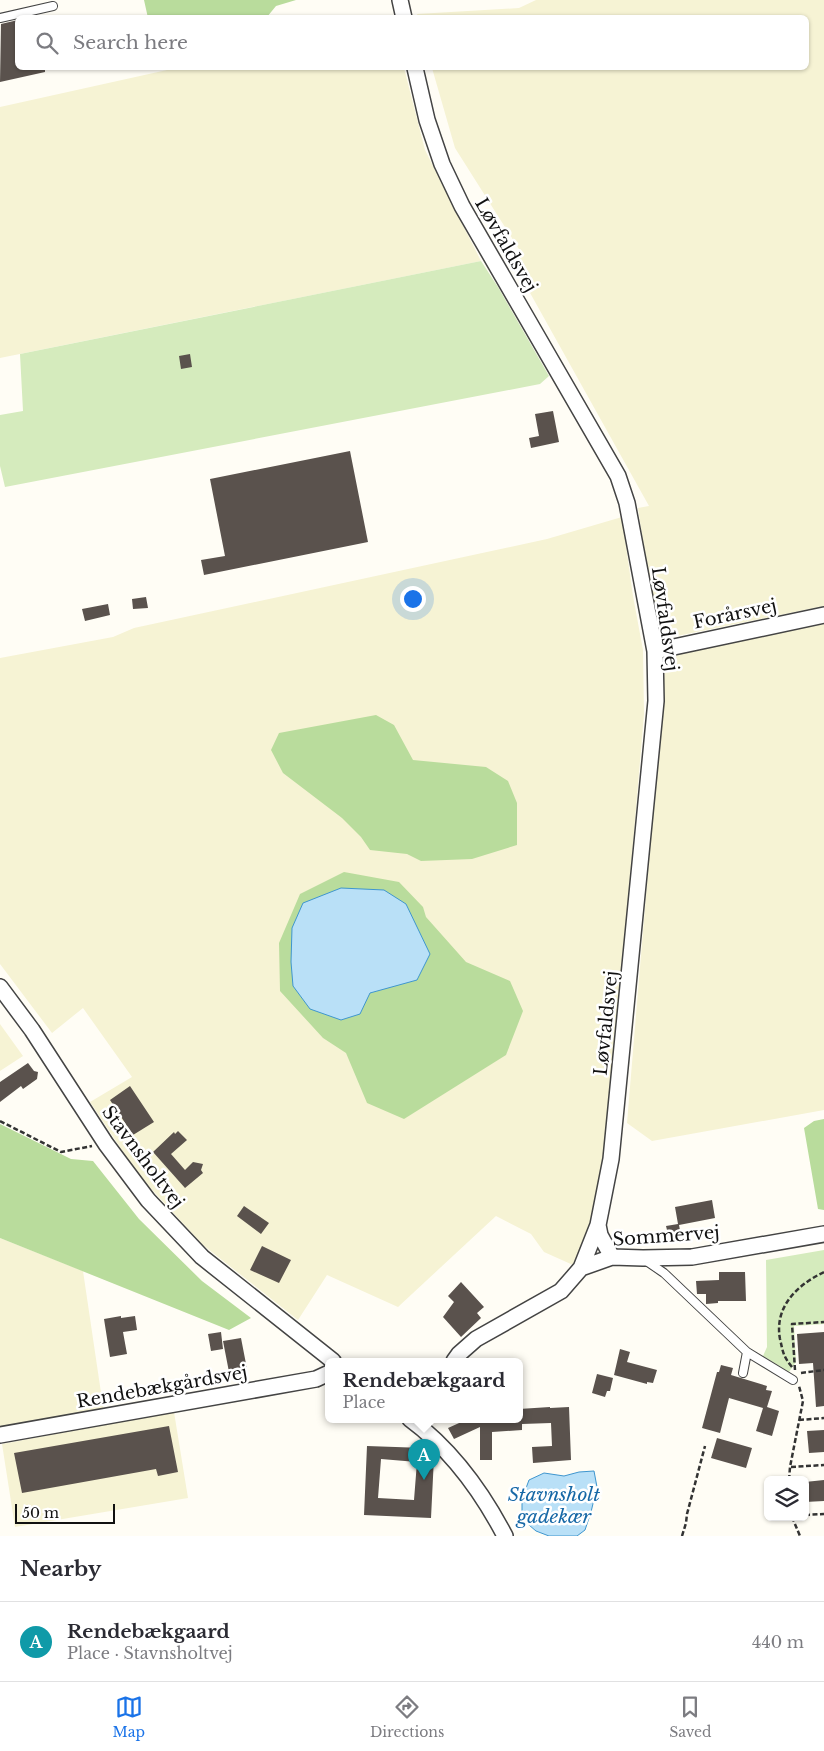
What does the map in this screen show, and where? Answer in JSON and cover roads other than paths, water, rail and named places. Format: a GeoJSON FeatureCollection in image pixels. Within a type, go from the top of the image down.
{"type":"FeatureCollection","features":[{"type":"Feature","properties":{"kind":"street"},"geometry":{"type":"LineString","coordinates":[[400,0],[403,15]]}},
{"type":"Feature","properties":{"kind":"street","name":"Løvfaldsvej"},"geometry":{"type":"LineString","coordinates":[[415,70],[427,120],[442,164],[462,206],[618,476],[626,503],[654,651],[656,700],[612,1159],[598,1225],[581,1268]]}},
{"type":"Feature","properties":{"kind":"street","name":"Forårsvej"},"geometry":{"type":"LineString","coordinates":[[654,651],[824,615]]}},
{"type":"Feature","properties":{"kind":"street","name":"Stavnsholtvej"},"geometry":{"type":"LineString","coordinates":[[0,987],[32,1030],[106,1144],[148,1200],[202,1257],[329,1358]]}},
{"type":"Feature","properties":{"kind":"street"},"geometry":{"type":"LineString","coordinates":[[598,1225],[600,1235],[612,1257]]}},
{"type":"Feature","properties":{"kind":"street","name":"Sommervej"},"geometry":{"type":"LineString","coordinates":[[456,1358],[476,1339],[561,1290],[581,1268],[612,1257],[692,1257],[824,1234]]}},
{"type":"Feature","properties":{"kind":"street","name":"Rendebækgårdsvej"},"geometry":{"type":"LineString","coordinates":[[0,1435],[316,1379],[325,1375]]}},
{"type":"Feature","properties":{"kind":"street"},"geometry":{"type":"LineString","coordinates":[[425,1424],[476,1486],[505,1536]]}},
{"type":"Feature","properties":{"kind":"lane"},"geometry":{"type":"LineString","coordinates":[[0,18],[52,6]]}},
{"type":"Feature","properties":{"kind":"lane"},"geometry":{"type":"LineString","coordinates":[[643,1258],[664,1273],[746,1352],[797,1379]]}},
{"type":"Feature","properties":{"kind":"lane"},"geometry":{"type":"LineString","coordinates":[[743,1373],[746,1352]]}},
{"type":"Feature","properties":{"kind":"water"},"geometry":{"type":"Polygon","coordinates":[[[341,888],[384,890],[406,904],[430,954],[417,980],[370,993],[360,1014],[341,1020],[310,1009],[293,986],[291,962],[292,928],[303,903],[341,888]]]}},
{"type":"Feature","properties":{"kind":"water","name":"Stavnsholt gadekær"},"geometry":{"type":"Polygon","coordinates":[[[594,1471],[597,1487],[591,1512],[585,1530],[577,1536],[549,1536],[536,1531],[522,1519],[522,1499],[529,1480],[544,1473],[564,1476],[594,1471]]]}},
{"type":"Feature","properties":{"kind":"place","name":"Rendebækgaard"},"geometry":{"type":"Point","coordinates":[424,1480]}}]}
